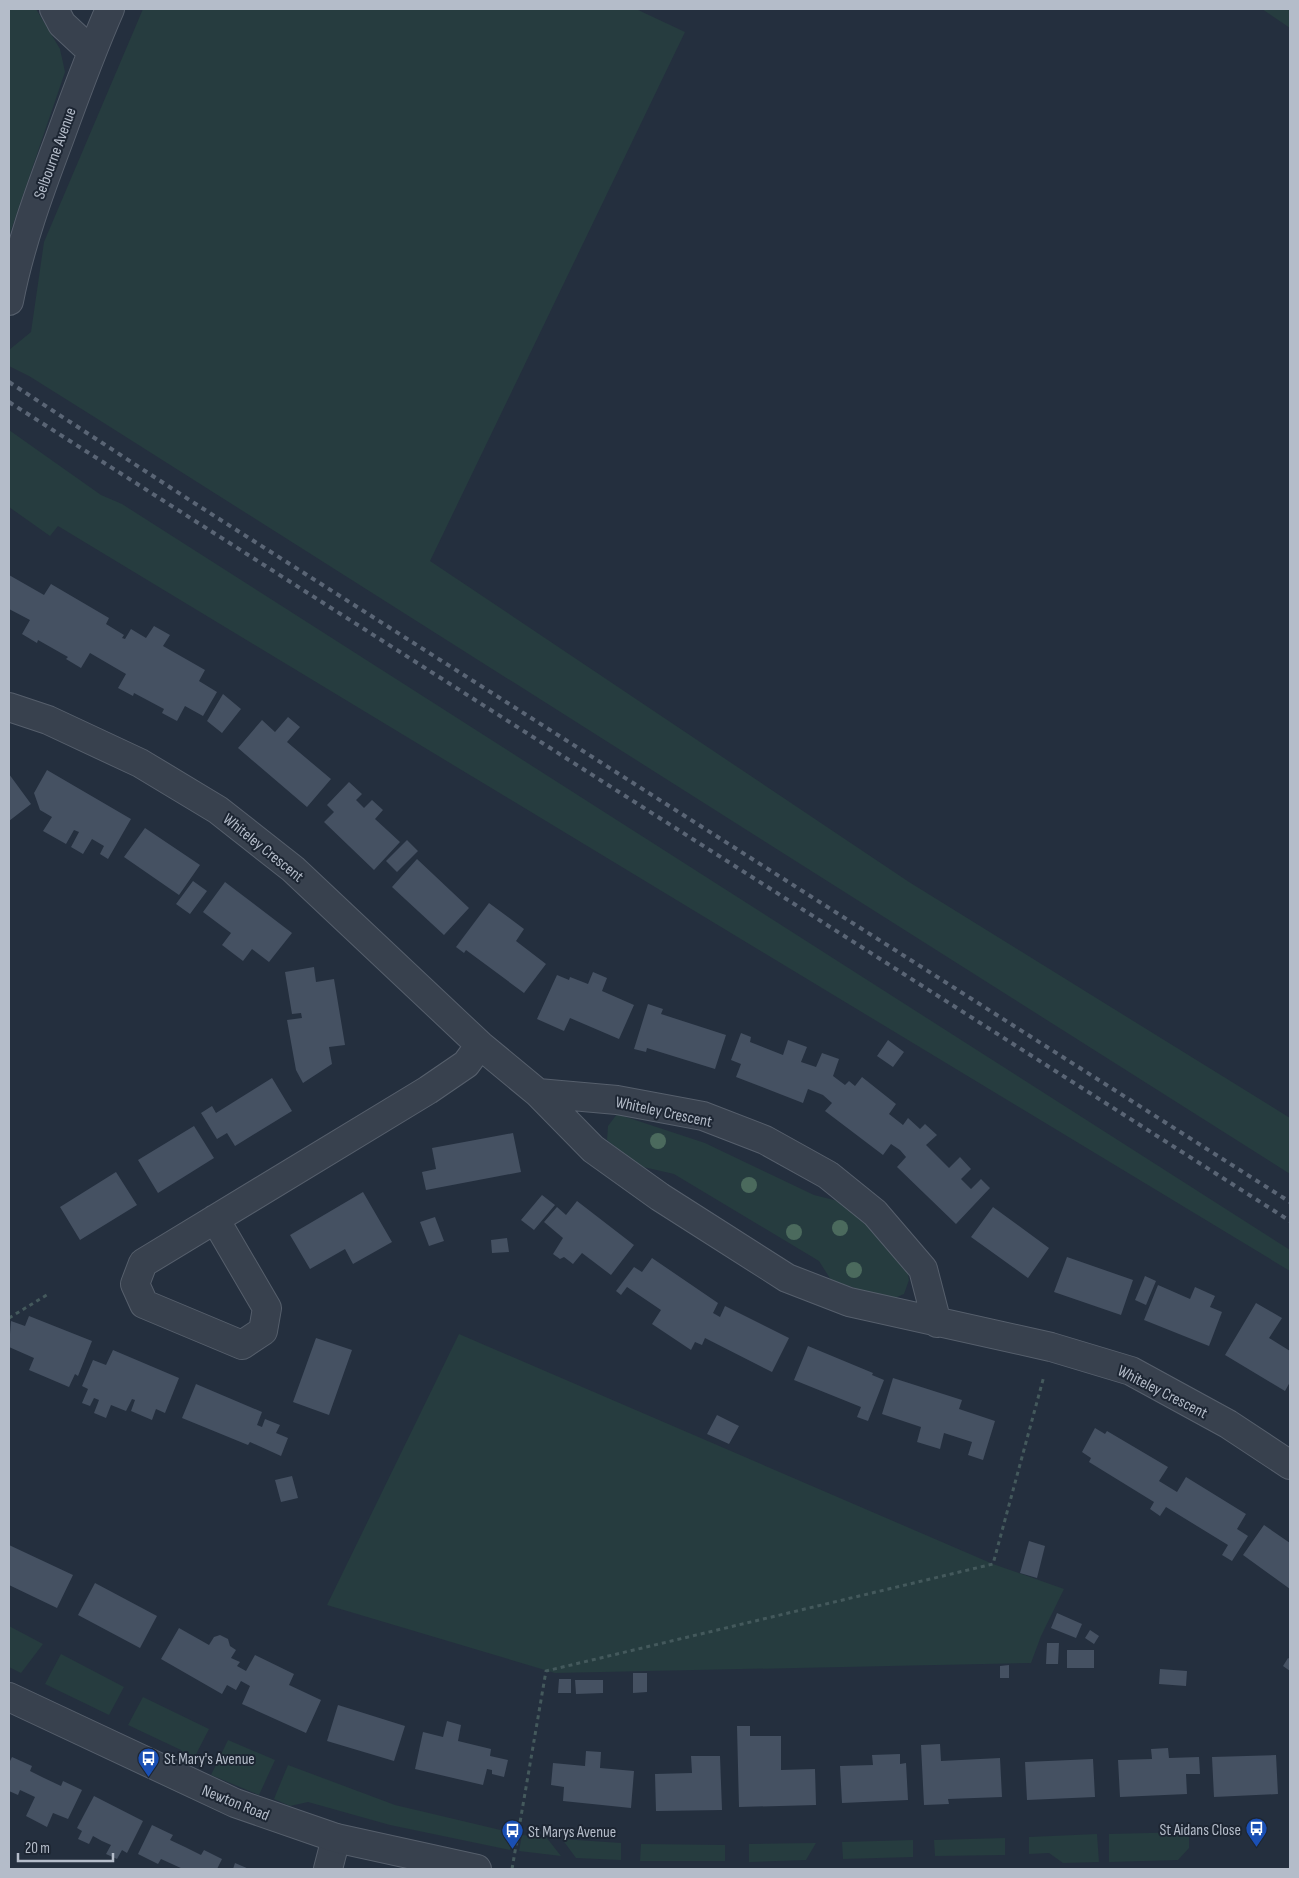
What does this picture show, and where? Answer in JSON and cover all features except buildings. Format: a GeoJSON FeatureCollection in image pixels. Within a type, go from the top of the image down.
{"type":"FeatureCollection","features":[{"type":"Feature","properties":{"kind":"street"},"geometry":{"type":"LineString","coordinates":[[54,9],[62,24],[92,51]]}},
{"type":"Feature","properties":{"kind":"street","name":"Selbourne Avenue"},"geometry":{"type":"LineString","coordinates":[[9,301],[17,258],[92,51],[110,9]]}},
{"type":"Feature","properties":{"kind":"street","name":"Whiteley Crescent"},"geometry":{"type":"LineString","coordinates":[[9,707],[48,720],[140,763],[218,810],[293,869],[480,1045],[538,1093],[593,1149],[660,1197],[787,1278],[849,1302],[1051,1347],[1131,1370],[1228,1424],[1290,1465]]}},
{"type":"Feature","properties":{"kind":"street"},"geometry":{"type":"LineString","coordinates":[[215,1219],[267,1308],[263,1331],[242,1345],[144,1304],[135,1284],[143,1263],[215,1219],[428,1090],[466,1064],[480,1045]]}},
{"type":"Feature","properties":{"kind":"street","name":"Whiteley Crescent"},"geometry":{"type":"LineString","coordinates":[[538,1093],[617,1100],[703,1116],[765,1140],[828,1175],[875,1213],[923,1269],[937,1323]]}},
{"type":"Feature","properties":{"kind":"street","name":"Newton Road"},"geometry":{"type":"LineString","coordinates":[[9,1697],[235,1804],[336,1838],[476,1869]]}},
{"type":"Feature","properties":{"kind":"street"},"geometry":{"type":"LineString","coordinates":[[328,1869],[336,1838]]}},
{"type":"Feature","properties":{"kind":"path"},"geometry":{"type":"LineString","coordinates":[[9,1318],[50,1293]]}},
{"type":"Feature","properties":{"kind":"path"},"geometry":{"type":"LineString","coordinates":[[512,1869],[546,1671],[993,1564],[1046,1369]]}},
{"type":"Feature","properties":{"kind":"green space"},"geometry":{"type":"Polygon","coordinates":[[[9,9],[36,9],[60,49],[65,72],[9,236],[9,9]]]}},
{"type":"Feature","properties":{"kind":"green space"},"geometry":{"type":"Polygon","coordinates":[[[143,9],[636,9],[685,32],[430,561],[909,882],[1290,1118],[1290,1174],[96,418],[29,376],[9,366],[9,350],[31,332],[44,242],[143,9]]]}},
{"type":"Feature","properties":{"kind":"green space"},"geometry":{"type":"Polygon","coordinates":[[[1262,9],[1290,9],[1290,28],[1262,9]]]}},
{"type":"Feature","properties":{"kind":"green space"},"geometry":{"type":"Polygon","coordinates":[[[9,430],[101,495],[122,504],[1290,1250],[1290,1271],[58,526],[50,536],[9,507],[9,430]]]}},
{"type":"Feature","properties":{"kind":"green space"},"geometry":{"type":"Polygon","coordinates":[[[617,1114],[705,1143],[814,1195],[846,1203],[906,1265],[909,1280],[904,1294],[890,1300],[831,1280],[819,1261],[674,1174],[639,1166],[607,1140],[608,1126],[617,1114]]]}},
{"type":"Feature","properties":{"kind":"green space"},"geometry":{"type":"Polygon","coordinates":[[[459,1334],[993,1564],[1064,1589],[1041,1636],[1031,1663],[555,1673],[327,1605],[459,1334]]]}},
{"type":"Feature","properties":{"kind":"green space"},"geometry":{"type":"Polygon","coordinates":[[[9,1626],[43,1644],[21,1673],[9,1667],[9,1626]]]}},
{"type":"Feature","properties":{"kind":"green space"},"geometry":{"type":"Polygon","coordinates":[[[61,1654],[124,1687],[109,1715],[45,1684],[61,1654]]]}},
{"type":"Feature","properties":{"kind":"green space"},"geometry":{"type":"Polygon","coordinates":[[[143,1697],[209,1729],[190,1766],[181,1750],[128,1725],[143,1697]]]}},
{"type":"Feature","properties":{"kind":"green space"},"geometry":{"type":"Polygon","coordinates":[[[228,1740],[275,1760],[259,1795],[211,1775],[228,1740]]]}},
{"type":"Feature","properties":{"kind":"green space"},"geometry":{"type":"Polygon","coordinates":[[[288,1765],[395,1805],[513,1833],[510,1850],[390,1825],[308,1802],[290,1806],[274,1799],[288,1765]]]}},
{"type":"Feature","properties":{"kind":"green space"},"geometry":{"type":"Polygon","coordinates":[[[1189,1832],[1189,1848],[1178,1860],[1109,1862],[1109,1834],[1189,1832]]]}},
{"type":"Feature","properties":{"kind":"green space"},"geometry":{"type":"Polygon","coordinates":[[[1097,1834],[1099,1862],[1063,1863],[1049,1853],[1029,1854],[1029,1837],[1097,1834]]]}},
{"type":"Feature","properties":{"kind":"green space"},"geometry":{"type":"Polygon","coordinates":[[[522,1835],[546,1837],[561,1856],[519,1851],[522,1835]]]}},
{"type":"Feature","properties":{"kind":"green space"},"geometry":{"type":"Polygon","coordinates":[[[1005,1838],[1005,1855],[935,1856],[934,1840],[1005,1838]]]}},
{"type":"Feature","properties":{"kind":"green space"},"geometry":{"type":"Polygon","coordinates":[[[562,1839],[621,1843],[621,1860],[576,1858],[562,1839]]]}},
{"type":"Feature","properties":{"kind":"green space"},"geometry":{"type":"Polygon","coordinates":[[[913,1840],[913,1857],[843,1859],[842,1842],[913,1840]]]}},
{"type":"Feature","properties":{"kind":"green space"},"geometry":{"type":"Polygon","coordinates":[[[816,1843],[806,1860],[749,1862],[749,1844],[816,1843]]]}},
{"type":"Feature","properties":{"kind":"green space"},"geometry":{"type":"Polygon","coordinates":[[[641,1844],[725,1845],[725,1861],[640,1861],[641,1844]]]}},
{"type":"Feature","properties":{"kind":"railway"},"geometry":{"type":"LineString","coordinates":[[9,382],[191,501],[1290,1202]]}},
{"type":"Feature","properties":{"kind":"railway"},"geometry":{"type":"LineString","coordinates":[[9,402],[1290,1221]]}},
{"type":"Feature","properties":{"kind":"place","name":"St Mary's Avenue"},"geometry":{"type":"Point","coordinates":[148,1777]}},
{"type":"Feature","properties":{"kind":"place","name":"St Aidans Close"},"geometry":{"type":"Point","coordinates":[1257,1848]}},
{"type":"Feature","properties":{"kind":"place","name":"St Marys Avenue"},"geometry":{"type":"Point","coordinates":[512,1850]}}]}
